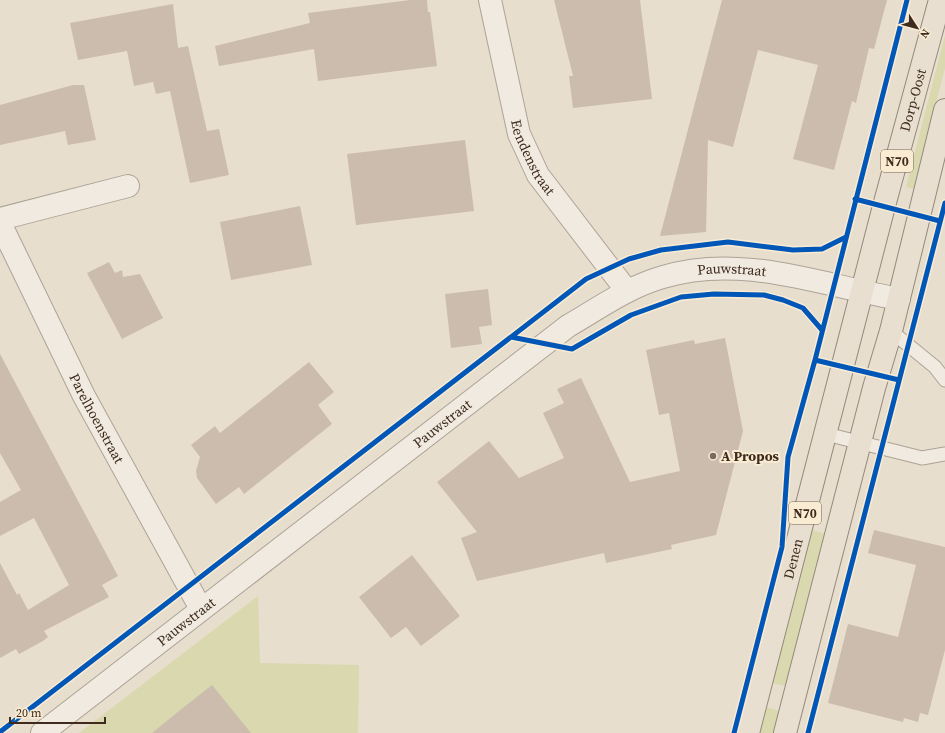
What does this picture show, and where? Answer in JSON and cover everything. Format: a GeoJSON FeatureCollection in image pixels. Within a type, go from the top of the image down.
{"type":"FeatureCollection","features":[{"type":"Feature","properties":{"kind":"main road","name":"Dorp-Oost"},"geometry":{"type":"LineString","coordinates":[[862,292],[940,0]]}},
{"type":"Feature","properties":{"kind":"main road","name":"N70"},"geometry":{"type":"LineString","coordinates":[[785,733],[860,442],[891,331],[945,110]]}},
{"type":"Feature","properties":{"kind":"main road","name":"Denen"},"geometry":{"type":"LineString","coordinates":[[748,733],[862,292]]}},
{"type":"Feature","properties":{"kind":"street","name":"Eendenstraat"},"geometry":{"type":"LineString","coordinates":[[490,0],[519,134],[538,175],[627,291]]}},
{"type":"Feature","properties":{"kind":"street"},"geometry":{"type":"LineString","coordinates":[[0,219],[128,186]]}},
{"type":"Feature","properties":{"kind":"street","name":"Parelhoenstraat"},"geometry":{"type":"LineString","coordinates":[[0,223],[84,396],[201,610]]}},
{"type":"Feature","properties":{"kind":"street","name":"Pauwstraat"},"geometry":{"type":"LineString","coordinates":[[42,733],[568,326],[627,291],[663,277],[697,270],[738,267],[789,275],[898,299]]}},
{"type":"Feature","properties":{"kind":"lane"},"geometry":{"type":"LineString","coordinates":[[891,331],[935,367],[945,380]]}},
{"type":"Feature","properties":{"kind":"lane"},"geometry":{"type":"LineString","coordinates":[[826,434],[922,458],[945,454]]}},
{"type":"Feature","properties":{"kind":"shaded area"},"geometry":{"type":"Polygon","coordinates":[[[945,35],[945,68],[914,189],[906,187],[945,35]]]}},
{"type":"Feature","properties":{"kind":"shaded area"},"geometry":{"type":"Polygon","coordinates":[[[812,530],[830,535],[791,687],[772,683],[812,530]]]}},
{"type":"Feature","properties":{"kind":"shaded area"},"geometry":{"type":"Polygon","coordinates":[[[258,596],[260,663],[359,665],[358,733],[79,733],[258,596]]]}},
{"type":"Feature","properties":{"kind":"shaded area"},"geometry":{"type":"Polygon","coordinates":[[[766,707],[784,712],[779,733],[759,733],[766,707]]]}},
{"type":"Feature","properties":{"kind":"building"},"geometry":{"type":"Polygon","coordinates":[[[410,0],[427,0],[437,66],[318,81],[314,49],[219,66],[215,46],[310,23],[308,13],[410,0]]]}},
{"type":"Feature","properties":{"kind":"building"},"geometry":{"type":"Polygon","coordinates":[[[554,0],[640,0],[652,99],[573,108],[569,76],[573,76],[554,0]]]}},
{"type":"Feature","properties":{"kind":"building"},"geometry":{"type":"Polygon","coordinates":[[[722,0],[887,0],[874,49],[869,48],[856,103],[852,101],[834,170],[793,159],[818,65],[758,50],[733,147],[708,140],[706,232],[660,236],[722,0]]]}},
{"type":"Feature","properties":{"kind":"building"},"geometry":{"type":"Polygon","coordinates":[[[173,4],[178,48],[188,46],[207,131],[219,129],[229,175],[190,183],[170,91],[156,94],[153,82],[134,86],[127,51],[78,60],[70,23],[173,4]]]}},
{"type":"Feature","properties":{"kind":"building"},"geometry":{"type":"Polygon","coordinates":[[[73,85],[84,85],[96,140],[68,145],[65,131],[0,145],[0,105],[73,85]]]}},
{"type":"Feature","properties":{"kind":"building"},"geometry":{"type":"Polygon","coordinates":[[[465,140],[474,211],[356,225],[347,154],[465,140]]]}},
{"type":"Feature","properties":{"kind":"building"},"geometry":{"type":"Polygon","coordinates":[[[300,206],[312,265],[231,280],[220,222],[300,206]]]}},
{"type":"Feature","properties":{"kind":"building"},"geometry":{"type":"Polygon","coordinates":[[[109,262],[115,273],[122,270],[123,277],[140,274],[163,318],[122,339],[87,273],[109,262]]]}},
{"type":"Feature","properties":{"kind":"building"},"geometry":{"type":"Polygon","coordinates":[[[488,289],[492,325],[479,327],[482,344],[451,348],[445,294],[488,289]]]}},
{"type":"Feature","properties":{"kind":"building"},"geometry":{"type":"Polygon","coordinates":[[[725,338],[743,431],[716,535],[671,545],[672,549],[606,563],[604,553],[477,581],[461,538],[477,532],[437,482],[489,441],[519,478],[564,458],[543,413],[564,403],[557,389],[581,378],[630,482],[680,471],[669,413],[659,415],[646,350],[694,340],[695,344],[725,338]]]}},
{"type":"Feature","properties":{"kind":"building"},"geometry":{"type":"Polygon","coordinates":[[[0,354],[118,576],[102,585],[109,597],[44,631],[48,637],[43,641],[19,654],[16,649],[0,658],[0,563],[17,595],[19,593],[28,610],[69,585],[34,518],[0,536],[0,502],[21,490],[0,453],[0,354]]]}},
{"type":"Feature","properties":{"kind":"building"},"geometry":{"type":"Polygon","coordinates":[[[309,362],[334,392],[318,405],[332,424],[244,494],[239,487],[216,504],[197,478],[196,471],[200,457],[191,445],[215,426],[220,433],[309,362]]]}},
{"type":"Feature","properties":{"kind":"building"},"geometry":{"type":"Polygon","coordinates":[[[874,530],[945,547],[945,650],[928,715],[920,713],[918,722],[904,718],[903,722],[828,703],[848,624],[898,637],[916,565],[868,553],[874,530]]]}},
{"type":"Feature","properties":{"kind":"building"},"geometry":{"type":"Polygon","coordinates":[[[412,555],[460,616],[421,646],[406,627],[391,638],[359,597],[412,555]]]}},
{"type":"Feature","properties":{"kind":"building"},"geometry":{"type":"Polygon","coordinates":[[[212,685],[251,733],[152,733],[179,711],[212,685]]]}},
{"type":"Feature","properties":{"kind":"cycle path"},"geometry":{"type":"LineString","coordinates":[[899,380],[815,360],[907,0]]}},
{"type":"Feature","properties":{"kind":"cycle path"},"geometry":{"type":"LineString","coordinates":[[855,199],[940,221]]}},
{"type":"Feature","properties":{"kind":"cycle path"},"geometry":{"type":"LineString","coordinates":[[808,733],[945,203]]}},
{"type":"Feature","properties":{"kind":"cycle path"},"geometry":{"type":"LineString","coordinates":[[0,732],[586,279],[629,259],[661,250],[728,242],[793,250],[822,249],[846,237]]}},
{"type":"Feature","properties":{"kind":"cycle path"},"geometry":{"type":"LineString","coordinates":[[511,337],[572,349],[631,315],[681,297],[714,294],[764,295],[783,300],[803,308],[822,330]]}},
{"type":"Feature","properties":{"kind":"cycle path"},"geometry":{"type":"LineString","coordinates":[[734,733],[782,547],[788,457],[815,360]]}},
{"type":"Feature","properties":{"kind":"place","name":"A Propos"},"geometry":{"type":"Point","coordinates":[713,456]}}]}
